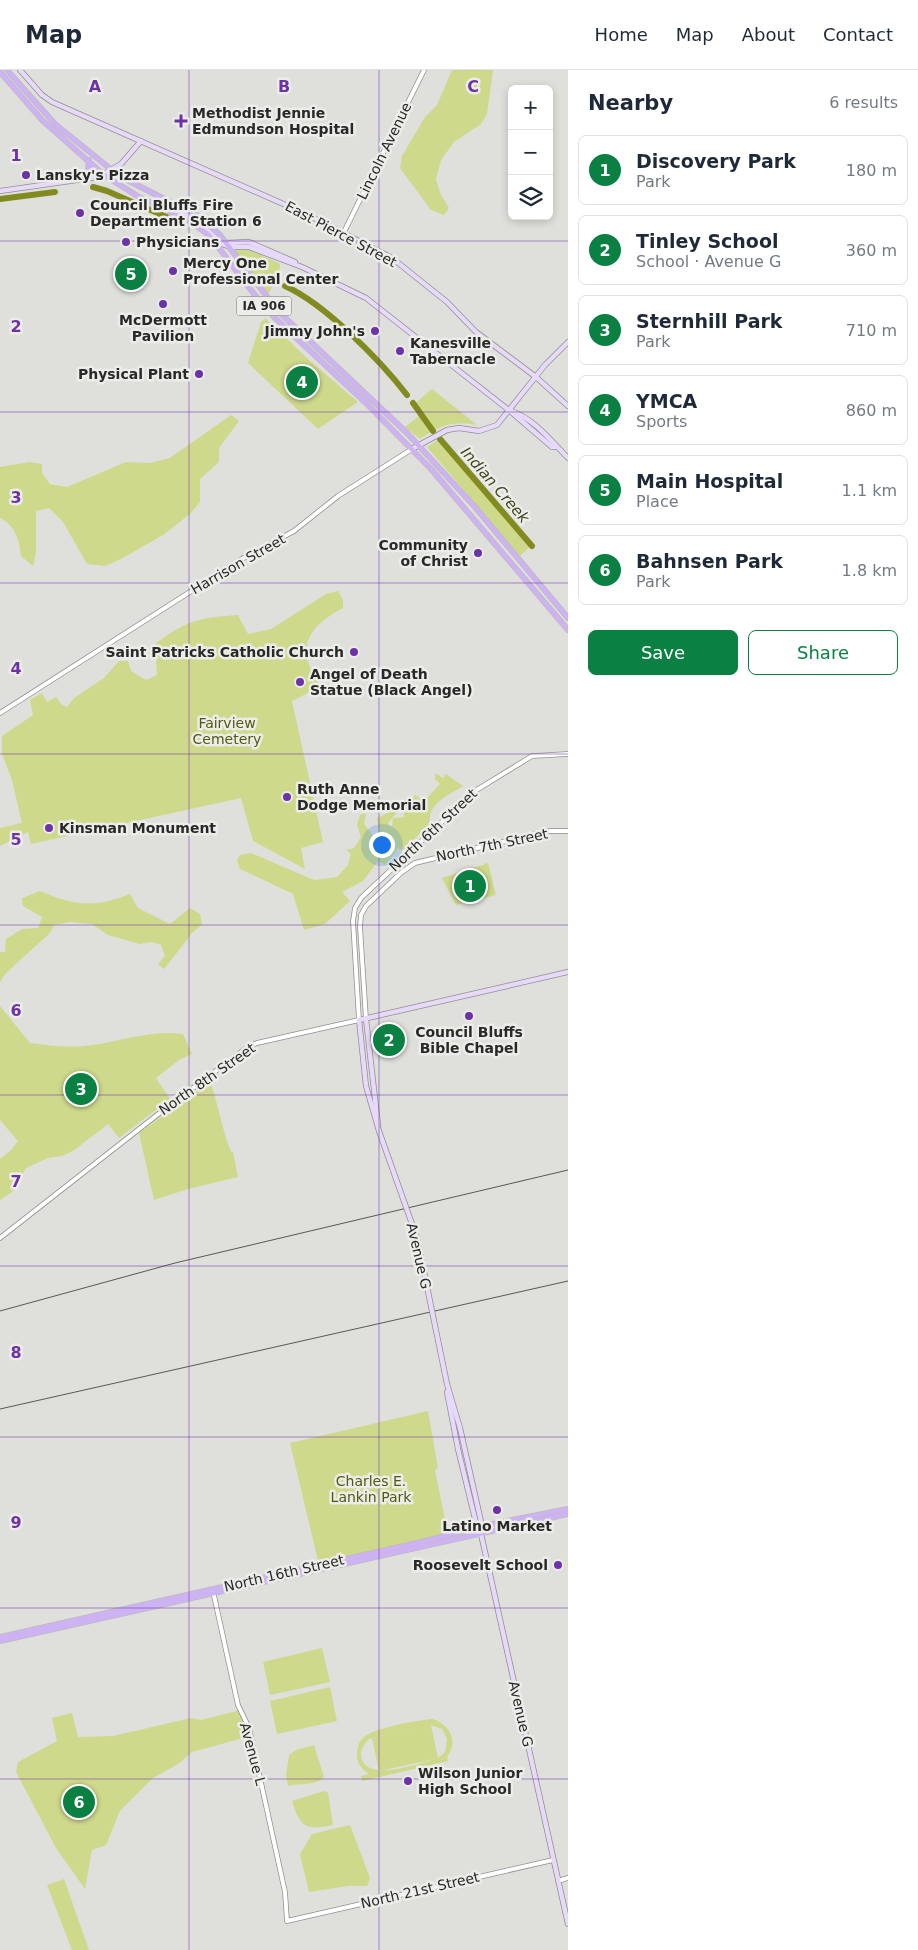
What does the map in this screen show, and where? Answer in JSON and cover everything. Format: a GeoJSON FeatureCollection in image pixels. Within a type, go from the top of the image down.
{"type":"FeatureCollection","features":[{"type":"Feature","properties":{"kind":"main road","name":"IA 906"},"geometry":{"type":"LineString","coordinates":[[7,70],[51,120],[113,171],[198,216],[228,245],[278,311],[321,354],[370,397],[453,483],[568,618]]}},
{"type":"Feature","properties":{"kind":"main road","name":"East Pierce Street"},"geometry":{"type":"LineString","coordinates":[[20,70],[48,100],[344,232],[392,258],[447,302],[476,332],[536,377],[568,406]]}},
{"type":"Feature","properties":{"kind":"main road","name":"IA 906"},"geometry":{"type":"LineString","coordinates":[[0,72],[42,121],[104,174],[121,186],[198,226],[216,243],[254,294],[276,319],[412,449],[449,488],[568,630]]}},
{"type":"Feature","properties":{"kind":"main road"},"geometry":{"type":"LineString","coordinates":[[0,191],[82,180],[113,171],[126,160],[141,141]]}},
{"type":"Feature","properties":{"kind":"main road"},"geometry":{"type":"LineString","coordinates":[[82,180],[88,171],[89,160]]}},
{"type":"Feature","properties":{"kind":"main road"},"geometry":{"type":"LineString","coordinates":[[160,206],[190,217],[205,227],[222,244],[249,242],[366,298],[510,411],[519,414],[540,430],[568,458]]}},
{"type":"Feature","properties":{"kind":"main road"},"geometry":{"type":"LineString","coordinates":[[510,411],[536,377],[568,342]]}},
{"type":"Feature","properties":{"kind":"main road","name":"Harrison Street"},"geometry":{"type":"LineString","coordinates":[[412,449],[442,431],[452,428],[480,431],[497,425],[510,411]]}},
{"type":"Feature","properties":{"kind":"main road","name":"North 8th Street"},"geometry":{"type":"LineString","coordinates":[[359,1020],[568,972]]}},
{"type":"Feature","properties":{"kind":"main road","name":"Avenue G"},"geometry":{"type":"LineString","coordinates":[[366,1019],[370,1070],[379,1131]]}},
{"type":"Feature","properties":{"kind":"main road","name":"Avenue G"},"geometry":{"type":"LineString","coordinates":[[359,1020],[366,1086],[379,1131],[417,1238],[447,1384],[458,1449],[481,1534],[568,1924]]}},
{"type":"Feature","properties":{"kind":"main road","name":"North 16th Street"},"geometry":{"type":"LineString","coordinates":[[0,1641],[479,1527],[568,1509]]}},
{"type":"Feature","properties":{"kind":"main road","name":"North 16th Street"},"geometry":{"type":"LineString","coordinates":[[0,1637],[568,1514]]}},
{"type":"Feature","properties":{"kind":"street","name":"Lincoln Avenue"},"geometry":{"type":"LineString","coordinates":[[344,232],[424,70]]}},
{"type":"Feature","properties":{"kind":"street","name":"Harrison Street"},"geometry":{"type":"LineString","coordinates":[[0,713],[240,560],[294,531],[338,496],[412,449]]}},
{"type":"Feature","properties":{"kind":"street","name":"North 6th Street"},"geometry":{"type":"LineString","coordinates":[[353,928],[354,913],[361,898],[469,796],[532,756],[568,754]]}},
{"type":"Feature","properties":{"kind":"street","name":"North 7th Street"},"geometry":{"type":"LineString","coordinates":[[360,928],[361,915],[366,906],[402,872],[415,863],[548,831],[568,831]]}},
{"type":"Feature","properties":{"kind":"street","name":"Avenue G"},"geometry":{"type":"LineString","coordinates":[[353,928],[359,1020]]}},
{"type":"Feature","properties":{"kind":"street","name":"Avenue G"},"geometry":{"type":"LineString","coordinates":[[360,928],[366,1019]]}},
{"type":"Feature","properties":{"kind":"street","name":"North 8th Street"},"geometry":{"type":"LineString","coordinates":[[0,1238],[157,1114],[248,1047],[257,1043],[359,1020]]}},
{"type":"Feature","properties":{"kind":"street","name":"Avenue L"},"geometry":{"type":"LineString","coordinates":[[213,1591],[238,1704],[249,1728],[285,1892],[287,1921]]}},
{"type":"Feature","properties":{"kind":"street","name":"North 21st Street"},"geometry":{"type":"LineString","coordinates":[[287,1921],[553,1860]]}},
{"type":"Feature","properties":{"kind":"street"},"geometry":{"type":"LineString","coordinates":[[558,1880],[568,1878]]}},
{"type":"Feature","properties":{"kind":"green space"},"geometry":{"type":"Polygon","coordinates":[[[452,70],[493,70],[487,114],[481,124],[454,142],[441,160],[436,179],[440,193],[449,208],[444,215],[431,210],[400,168],[402,156],[425,117],[437,105],[452,70]]]}},
{"type":"Feature","properties":{"kind":"green space"},"geometry":{"type":"Polygon","coordinates":[[[236,248],[247,248],[280,264],[269,293],[263,292],[235,251],[236,248]]]}},
{"type":"Feature","properties":{"kind":"green space"},"geometry":{"type":"Polygon","coordinates":[[[265,318],[308,359],[358,402],[318,429],[248,363],[261,322],[265,318]]]}},
{"type":"Feature","properties":{"kind":"green space"},"geometry":{"type":"Polygon","coordinates":[[[432,389],[477,425],[447,425],[434,430],[420,439],[405,427],[419,416],[412,406],[432,389]]]}},
{"type":"Feature","properties":{"kind":"green space"},"geometry":{"type":"Polygon","coordinates":[[[231,415],[239,421],[219,448],[219,462],[200,479],[200,502],[190,514],[163,535],[105,566],[87,564],[63,522],[49,508],[36,511],[36,553],[33,566],[21,556],[16,534],[10,525],[0,518],[0,467],[29,462],[42,464],[42,473],[50,484],[67,487],[126,462],[150,463],[170,458],[231,415]]]}},
{"type":"Feature","properties":{"kind":"green space"},"geometry":{"type":"Polygon","coordinates":[[[441,438],[461,467],[533,544],[520,556],[427,447],[441,438]]]}},
{"type":"Feature","properties":{"kind":"green space","name":"Fairview Cemetery"},"geometry":{"type":"Polygon","coordinates":[[[338,591],[343,600],[343,608],[316,628],[311,634],[306,649],[309,665],[320,687],[292,701],[323,842],[301,848],[305,869],[253,841],[241,798],[31,844],[28,832],[0,846],[0,828],[22,823],[12,780],[2,754],[2,736],[33,715],[30,700],[42,693],[47,702],[56,697],[62,705],[67,707],[74,698],[104,678],[119,661],[128,661],[131,671],[146,680],[157,675],[155,644],[185,625],[203,619],[238,615],[248,634],[271,629],[326,594],[338,591]]]}},
{"type":"Feature","properties":{"kind":"green space"},"geometry":{"type":"Polygon","coordinates":[[[435,773],[443,778],[446,774],[463,786],[435,805],[430,817],[430,824],[403,850],[398,848],[386,865],[378,861],[363,881],[342,892],[350,901],[325,924],[304,930],[293,894],[240,869],[237,860],[240,855],[251,853],[314,880],[337,877],[348,865],[351,854],[346,850],[354,848],[361,837],[357,825],[360,815],[366,813],[364,824],[372,834],[373,842],[379,831],[377,818],[389,812],[395,802],[401,808],[388,823],[390,827],[392,826],[393,818],[404,817],[403,802],[407,797],[412,799],[415,795],[422,800],[427,798],[440,784],[435,779],[435,773]]]}},
{"type":"Feature","properties":{"kind":"green space"},"geometry":{"type":"Polygon","coordinates":[[[488,863],[496,895],[456,905],[442,878],[488,863]]]}},
{"type":"Feature","properties":{"kind":"green space"},"geometry":{"type":"Polygon","coordinates":[[[40,891],[64,900],[85,903],[106,902],[130,894],[138,908],[170,924],[190,908],[200,914],[202,925],[193,932],[164,969],[158,964],[165,956],[161,945],[151,942],[140,944],[108,935],[92,924],[69,922],[54,925],[50,933],[6,973],[0,982],[0,952],[5,952],[6,939],[22,929],[38,928],[42,917],[23,906],[22,898],[40,891]]]}},
{"type":"Feature","properties":{"kind":"green space"},"geometry":{"type":"Polygon","coordinates":[[[0,1006],[30,1043],[77,1047],[158,1033],[170,1033],[183,1034],[192,1054],[179,1060],[156,1078],[170,1099],[119,1138],[108,1124],[73,1151],[62,1156],[48,1158],[26,1168],[12,1192],[0,1200],[0,1159],[18,1141],[0,1120],[0,1006]]]}},
{"type":"Feature","properties":{"kind":"green space"},"geometry":{"type":"Polygon","coordinates":[[[210,1081],[228,1143],[231,1152],[233,1152],[238,1177],[188,1189],[154,1200],[139,1133],[210,1081]]]}},
{"type":"Feature","properties":{"kind":"green space","name":"Charles E. Lankin Park"},"geometry":{"type":"Polygon","coordinates":[[[428,1411],[438,1468],[435,1470],[448,1535],[319,1565],[290,1443],[428,1411]]]}},
{"type":"Feature","properties":{"kind":"green space"},"geometry":{"type":"Polygon","coordinates":[[[322,1648],[330,1682],[270,1695],[263,1662],[322,1648]]]}},
{"type":"Feature","properties":{"kind":"green space"},"geometry":{"type":"Polygon","coordinates":[[[330,1687],[337,1721],[277,1734],[270,1701],[330,1687]]]}},
{"type":"Feature","properties":{"kind":"green space"},"geometry":{"type":"Polygon","coordinates":[[[240,1710],[251,1736],[192,1752],[178,1764],[153,1778],[120,1811],[106,1845],[92,1850],[85,1889],[56,1848],[16,1772],[18,1762],[57,1741],[52,1718],[72,1713],[78,1737],[113,1736],[191,1718],[201,1720],[240,1710]]]}},
{"type":"Feature","properties":{"kind":"green space"},"geometry":{"type":"Polygon","coordinates":[[[433,1719],[446,1727],[452,1740],[448,1761],[362,1781],[361,1776],[369,1774],[360,1766],[357,1758],[360,1741],[373,1732],[399,1724],[433,1719]],[[431,1725],[438,1758],[445,1752],[447,1739],[442,1729],[431,1725]],[[372,1738],[365,1744],[361,1754],[362,1760],[367,1766],[379,1770],[372,1738]],[[435,1759],[383,1770],[407,1767],[435,1759]]]}},
{"type":"Feature","properties":{"kind":"green space"},"geometry":{"type":"Polygon","coordinates":[[[314,1745],[324,1777],[317,1782],[288,1786],[286,1775],[289,1755],[296,1750],[314,1745]]]}},
{"type":"Feature","properties":{"kind":"green space"},"geometry":{"type":"Polygon","coordinates":[[[324,1791],[328,1793],[333,1825],[310,1827],[305,1825],[298,1817],[292,1801],[324,1791]]]}},
{"type":"Feature","properties":{"kind":"green space"},"geometry":{"type":"Polygon","coordinates":[[[350,1825],[370,1878],[367,1886],[348,1886],[309,1892],[300,1854],[312,1834],[350,1825]]]}},
{"type":"Feature","properties":{"kind":"green space"},"geometry":{"type":"Polygon","coordinates":[[[64,1879],[89,1950],[72,1950],[47,1885],[64,1879]]]}},
{"type":"Feature","properties":{"kind":"waterway","name":"Indian Creek"},"geometry":{"type":"LineString","coordinates":[[93,187],[107,191],[176,221]]}},
{"type":"Feature","properties":{"kind":"waterway","name":"Indian Creek"},"geometry":{"type":"LineString","coordinates":[[0,199],[55,192]]}},
{"type":"Feature","properties":{"kind":"waterway","name":"Indian Creek"},"geometry":{"type":"LineString","coordinates":[[285,286],[301,294],[351,334],[407,395]]}},
{"type":"Feature","properties":{"kind":"waterway","name":"Indian Creek"},"geometry":{"type":"LineString","coordinates":[[413,403],[433,431]]}},
{"type":"Feature","properties":{"kind":"waterway","name":"Indian Creek"},"geometry":{"type":"LineString","coordinates":[[440,439],[532,546]]}},
{"type":"Feature","properties":{"kind":"railway"},"geometry":{"type":"LineString","coordinates":[[0,1311],[175,1263],[568,1170]]}},
{"type":"Feature","properties":{"kind":"railway"},"geometry":{"type":"LineString","coordinates":[[0,1409],[568,1281]]}},
{"type":"Feature","properties":{"kind":"place","name":"Methodist Jennie Edmundson Hospital"},"geometry":{"type":"Point","coordinates":[181,121]}},
{"type":"Feature","properties":{"kind":"place","name":"Lansky's Pizza"},"geometry":{"type":"Point","coordinates":[26,175]}},
{"type":"Feature","properties":{"kind":"place","name":"Council Bluffs Fire Department Station 6"},"geometry":{"type":"Point","coordinates":[80,213]}},
{"type":"Feature","properties":{"kind":"place","name":"Physicians"},"geometry":{"type":"Point","coordinates":[126,242]}},
{"type":"Feature","properties":{"kind":"place","name":"Mercy One Professional Center"},"geometry":{"type":"Point","coordinates":[173,271]}},
{"type":"Feature","properties":{"kind":"place","name":"Main Hospital"},"geometry":{"type":"Point","coordinates":[131,274]}},
{"type":"Feature","properties":{"kind":"place","name":"McDermott Pavilion"},"geometry":{"type":"Point","coordinates":[163,304]}},
{"type":"Feature","properties":{"kind":"place","name":"Jimmy John's"},"geometry":{"type":"Point","coordinates":[375,331]}},
{"type":"Feature","properties":{"kind":"place","name":"Kanesville Tabernacle"},"geometry":{"type":"Point","coordinates":[400,351]}},
{"type":"Feature","properties":{"kind":"place","name":"Physical Plant"},"geometry":{"type":"Point","coordinates":[199,374]}},
{"type":"Feature","properties":{"kind":"place","name":"YMCA"},"geometry":{"type":"Point","coordinates":[302,382]}},
{"type":"Feature","properties":{"kind":"place","name":"Community of Christ"},"geometry":{"type":"Point","coordinates":[478,553]}},
{"type":"Feature","properties":{"kind":"place","name":"Saint Patricks Catholic Church"},"geometry":{"type":"Point","coordinates":[354,652]}},
{"type":"Feature","properties":{"kind":"place","name":"Angel of Death Statue (Black Angel)"},"geometry":{"type":"Point","coordinates":[300,682]}},
{"type":"Feature","properties":{"kind":"place","name":"Ruth Anne Dodge Memorial"},"geometry":{"type":"Point","coordinates":[287,797]}},
{"type":"Feature","properties":{"kind":"place","name":"Kinsman Monument"},"geometry":{"type":"Point","coordinates":[49,828]}},
{"type":"Feature","properties":{"kind":"place","name":"Discovery Park"},"geometry":{"type":"Point","coordinates":[470,886]}},
{"type":"Feature","properties":{"kind":"place","name":"Council Bluffs Bible Chapel"},"geometry":{"type":"Point","coordinates":[469,1016]}},
{"type":"Feature","properties":{"kind":"place","name":"Tinley School"},"geometry":{"type":"Point","coordinates":[389,1040]}},
{"type":"Feature","properties":{"kind":"place","name":"Sternhill Park"},"geometry":{"type":"Point","coordinates":[81,1089]}},
{"type":"Feature","properties":{"kind":"place","name":"Latino Market"},"geometry":{"type":"Point","coordinates":[497,1510]}},
{"type":"Feature","properties":{"kind":"place","name":"Roosevelt School"},"geometry":{"type":"Point","coordinates":[558,1565]}},
{"type":"Feature","properties":{"kind":"place","name":"Wilson Junior High School"},"geometry":{"type":"Point","coordinates":[408,1781]}},
{"type":"Feature","properties":{"kind":"place","name":"Bahnsen Park"},"geometry":{"type":"Point","coordinates":[79,1802]}}]}
